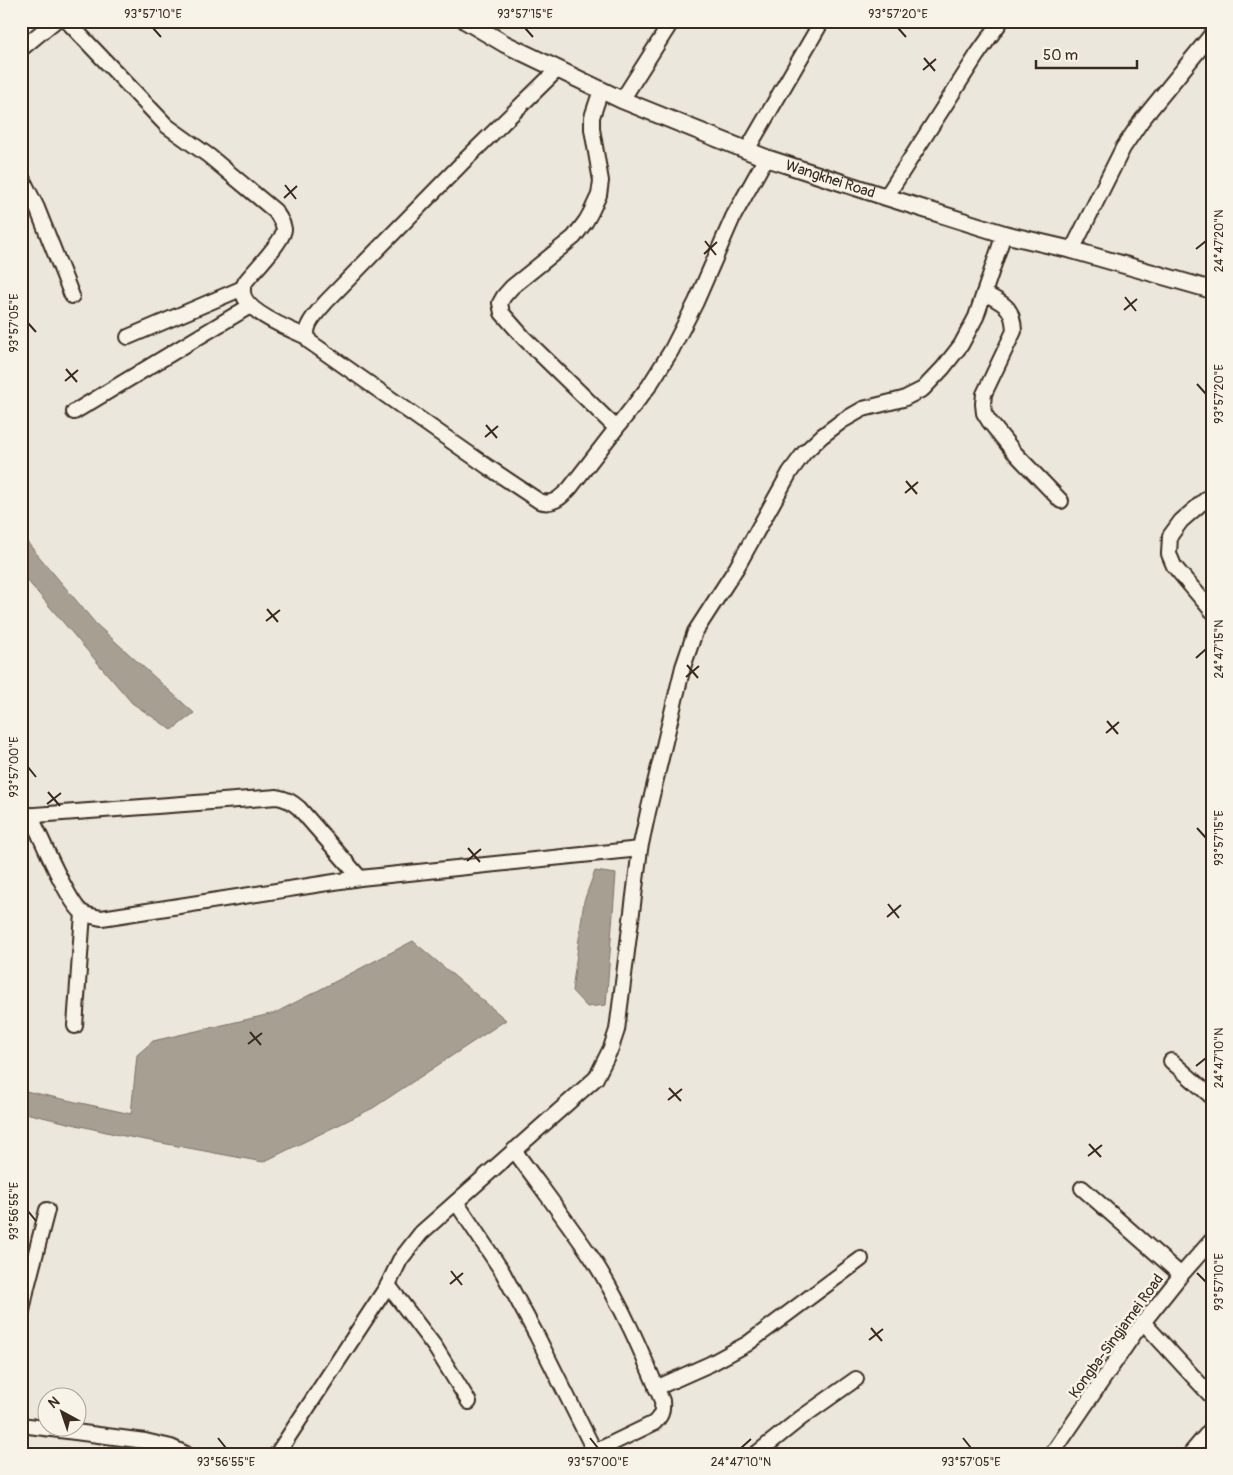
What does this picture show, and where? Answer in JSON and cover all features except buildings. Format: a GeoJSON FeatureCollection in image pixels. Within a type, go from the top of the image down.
{"type":"FeatureCollection","features":[{"type":"Feature","properties":{"kind":"main road","name":"Wangkhei Road"},"geometry":{"type":"LineString","coordinates":[[466,21],[505,44],[622,100],[766,158],[1004,234],[1072,250],[1211,289]]}},
{"type":"Feature","properties":{"kind":"street"},"geometry":{"type":"LineString","coordinates":[[21,49],[55,21]]}},
{"type":"Feature","properties":{"kind":"street"},"geometry":{"type":"LineString","coordinates":[[67,21],[166,126],[216,162],[275,211],[282,221],[284,230],[280,240],[246,281],[243,288],[243,296],[250,306],[283,327],[307,337]]}},
{"type":"Feature","properties":{"kind":"street"},"geometry":{"type":"LineString","coordinates":[[622,100],[672,21]]}},
{"type":"Feature","properties":{"kind":"street"},"geometry":{"type":"LineString","coordinates":[[747,150],[822,21]]}},
{"type":"Feature","properties":{"kind":"street"},"geometry":{"type":"LineString","coordinates":[[886,197],[1001,21]]}},
{"type":"Feature","properties":{"kind":"street"},"geometry":{"type":"LineString","coordinates":[[1072,250],[1123,148],[1142,120],[1212,34]]}},
{"type":"Feature","properties":{"kind":"street"},"geometry":{"type":"LineString","coordinates":[[557,70],[466,159],[326,302],[307,328],[307,337],[320,350],[480,462],[546,504],[554,502],[570,488],[649,386],[671,351],[696,302],[733,217],[766,158]]}},
{"type":"Feature","properties":{"kind":"street"},"geometry":{"type":"LineString","coordinates":[[601,90],[592,117],[592,129],[601,181],[599,195],[591,212],[574,237],[512,287],[500,303],[502,313],[524,338],[616,428]]}},
{"type":"Feature","properties":{"kind":"street"},"geometry":{"type":"LineString","coordinates":[[21,176],[37,208],[72,296]]}},
{"type":"Feature","properties":{"kind":"street"},"geometry":{"type":"LineString","coordinates":[[277,1454],[388,1285],[400,1260],[421,1233],[596,1078],[611,1048],[617,1030],[640,849],[683,667],[695,632],[737,567],[790,472],[804,453],[842,421],[863,409],[903,399],[923,389],[961,345],[976,317],[1004,234]]}},
{"type":"Feature","properties":{"kind":"street"},"geometry":{"type":"LineString","coordinates":[[128,337],[243,288]]}},
{"type":"Feature","properties":{"kind":"street"},"geometry":{"type":"LineString","coordinates":[[984,293],[1007,305],[1014,319],[1014,330],[984,394],[982,404],[984,413],[1014,452],[1061,501]]}},
{"type":"Feature","properties":{"kind":"street"},"geometry":{"type":"LineString","coordinates":[[74,412],[250,306]]}},
{"type":"Feature","properties":{"kind":"street"},"geometry":{"type":"LineString","coordinates":[[1212,494],[1181,521],[1170,536],[1169,554],[1174,566],[1212,611]]}},
{"type":"Feature","properties":{"kind":"street"},"geometry":{"type":"LineString","coordinates":[[360,878],[294,802],[277,797],[26,816],[67,893],[76,906],[83,913],[102,918],[360,878],[640,849]]}},
{"type":"Feature","properties":{"kind":"street"},"geometry":{"type":"LineString","coordinates":[[75,1026],[83,913]]}},
{"type":"Feature","properties":{"kind":"street"},"geometry":{"type":"LineString","coordinates":[[1170,1061],[1212,1097]]}},
{"type":"Feature","properties":{"kind":"street"},"geometry":{"type":"LineString","coordinates":[[456,1202],[502,1272],[537,1336],[594,1453],[646,1427],[661,1416],[663,1410],[662,1402],[639,1346],[610,1288],[592,1259],[514,1150]]}},
{"type":"Feature","properties":{"kind":"street"},"geometry":{"type":"LineString","coordinates":[[1082,1188],[1182,1275]]}},
{"type":"Feature","properties":{"kind":"street"},"geometry":{"type":"LineString","coordinates":[[21,1316],[47,1210]]}},
{"type":"Feature","properties":{"kind":"street","name":"Kongba-Singjamei Road"},"geometry":{"type":"LineString","coordinates":[[1052,1454],[1143,1322],[1212,1240]]}},
{"type":"Feature","properties":{"kind":"street"},"geometry":{"type":"LineString","coordinates":[[656,1388],[710,1364],[747,1344],[861,1259]]}},
{"type":"Feature","properties":{"kind":"street"},"geometry":{"type":"LineString","coordinates":[[388,1285],[435,1347],[470,1402]]}},
{"type":"Feature","properties":{"kind":"street"},"geometry":{"type":"LineString","coordinates":[[1143,1322],[1212,1396]]}},
{"type":"Feature","properties":{"kind":"street"},"geometry":{"type":"LineString","coordinates":[[756,1454],[801,1418],[856,1379]]}},
{"type":"Feature","properties":{"kind":"street"},"geometry":{"type":"LineString","coordinates":[[21,1425],[145,1441],[171,1447],[186,1454]]}},
{"type":"Feature","properties":{"kind":"street"},"geometry":{"type":"LineString","coordinates":[[1190,1454],[1212,1428]]}},
{"type":"Feature","properties":{"kind":"shaded area"},"geometry":{"type":"Polygon","coordinates":[[[21,535],[96,624],[194,713],[172,730],[132,703],[21,573],[21,535]]]}},
{"type":"Feature","properties":{"kind":"shaded area"},"geometry":{"type":"Polygon","coordinates":[[[595,871],[616,874],[606,1005],[587,1007],[572,991],[584,901],[595,871]]]}},
{"type":"Feature","properties":{"kind":"shaded area"},"geometry":{"type":"Polygon","coordinates":[[[413,941],[506,1020],[373,1108],[263,1162],[119,1135],[21,1112],[21,1090],[131,1114],[137,1055],[153,1041],[275,1013],[413,941]]]}}]}
